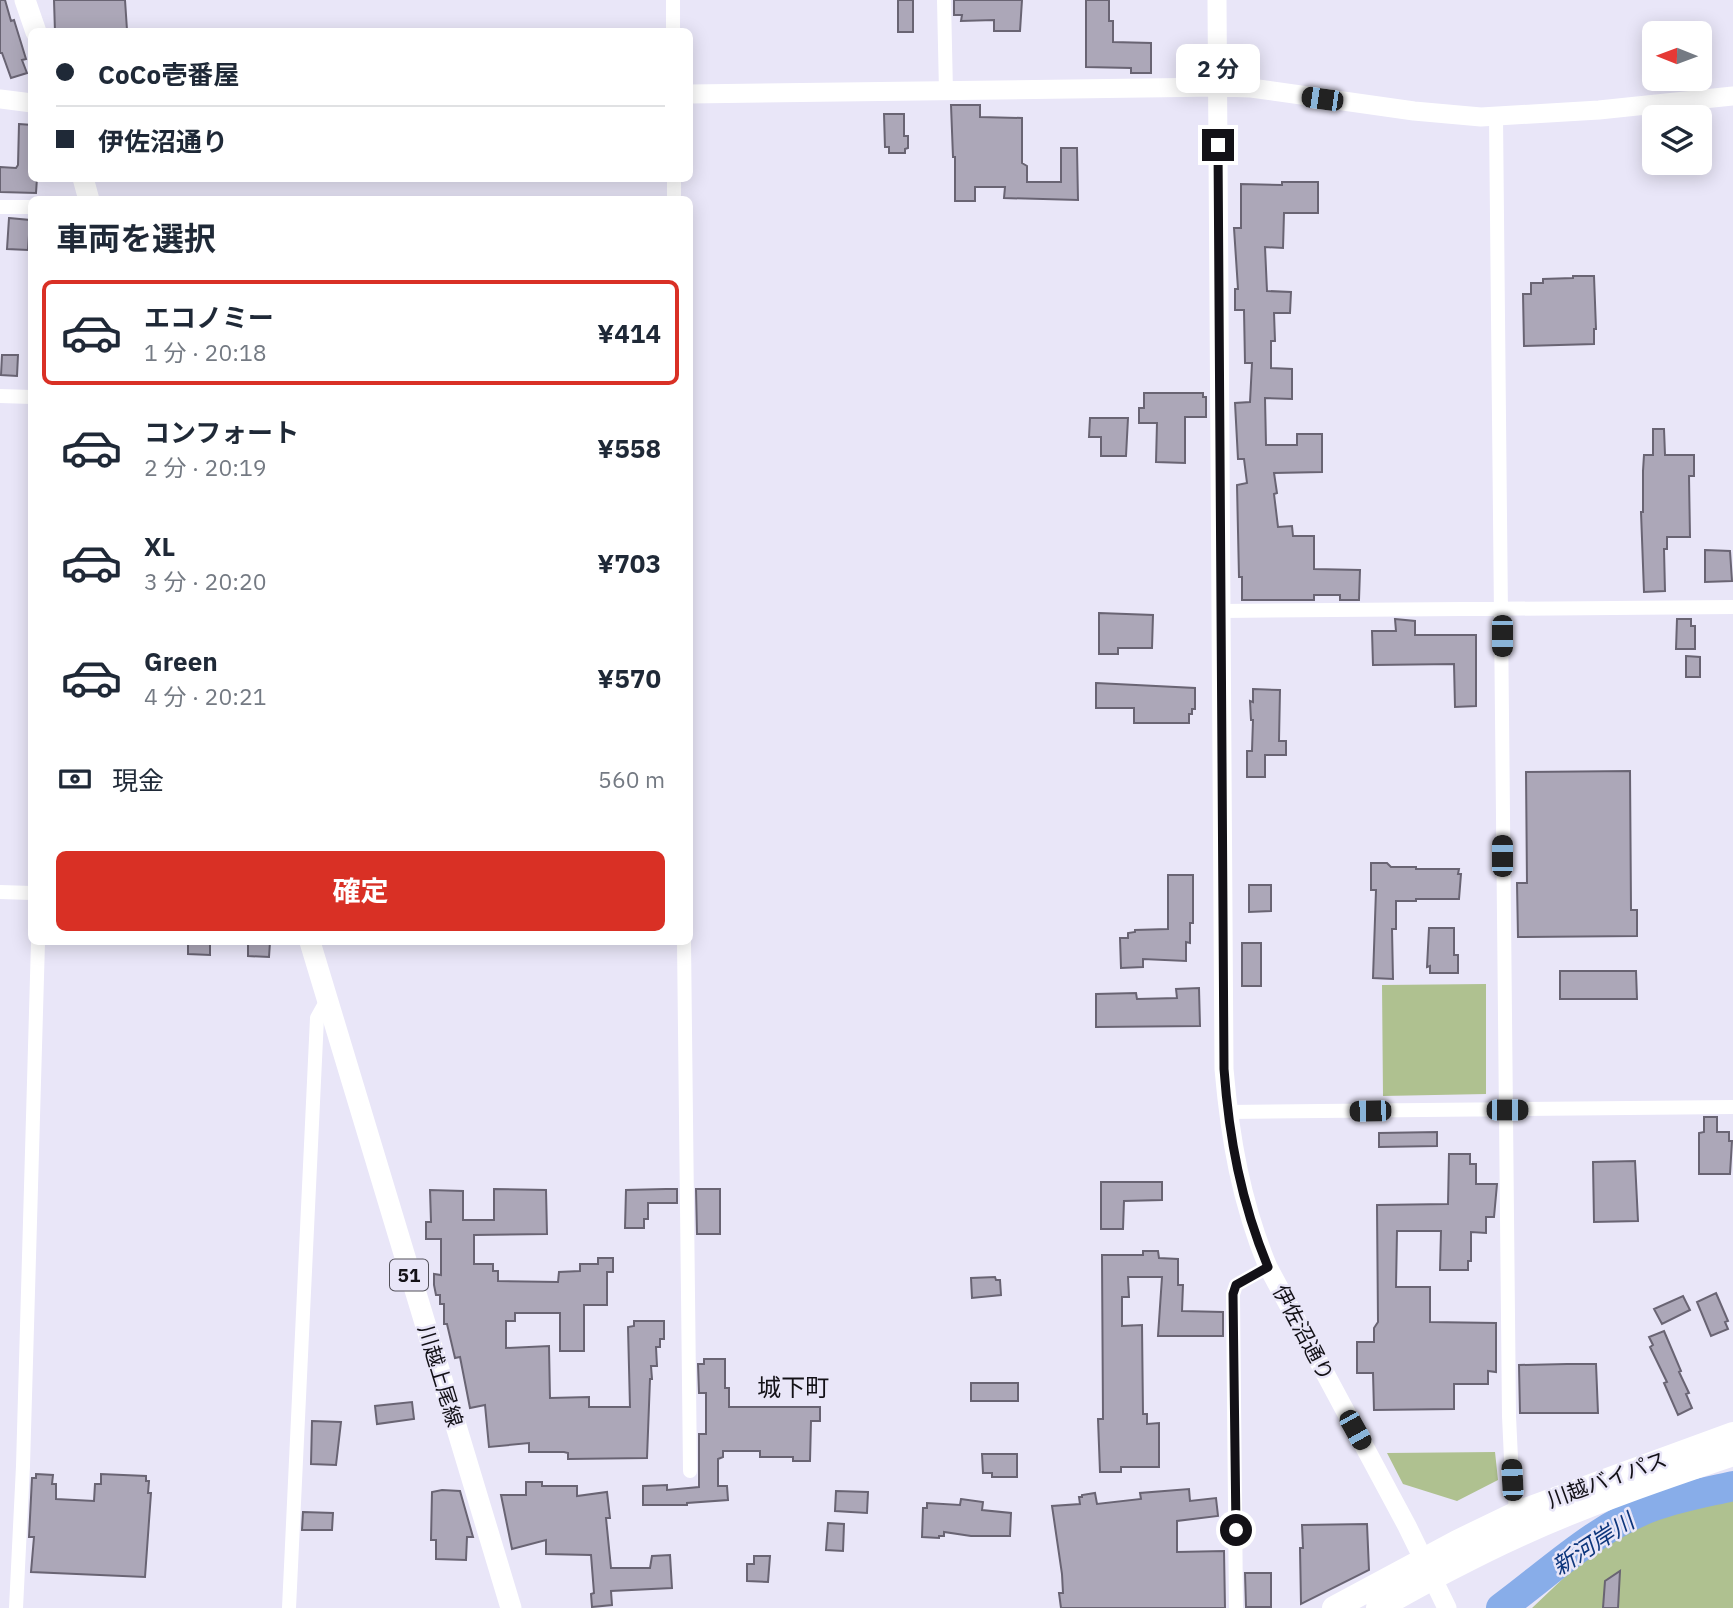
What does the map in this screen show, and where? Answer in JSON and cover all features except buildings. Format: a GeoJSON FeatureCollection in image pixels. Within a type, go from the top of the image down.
{"type":"FeatureCollection","features":[{"type":"Feature","properties":{"kind":"highway","name":"川越バイパス"},"geometry":{"type":"LineString","coordinates":[[1378,1608],[1428,1568],[1517,1513],[1733,1434]]}},
{"type":"Feature","properties":{"kind":"highway","name":"川越バイパス"},"geometry":{"type":"LineString","coordinates":[[1334,1608],[1428,1568],[1733,1454]]}},
{"type":"Feature","properties":{"kind":"main road"},"geometry":{"type":"LineString","coordinates":[[25,0],[35,28]]}},
{"type":"Feature","properties":{"kind":"main road","name":"川越上尾線"},"geometry":{"type":"LineString","coordinates":[[311,945],[511,1608]]}},
{"type":"Feature","properties":{"kind":"street"},"geometry":{"type":"LineString","coordinates":[[673,0],[673,28]]}},
{"type":"Feature","properties":{"kind":"street"},"geometry":{"type":"LineString","coordinates":[[944,0],[946,92]]}},
{"type":"Feature","properties":{"kind":"street","name":"伊佐沼通り"},"geometry":{"type":"LineString","coordinates":[[1217,0],[1224,1055],[1234,1157],[1255,1236],[1268,1267],[1447,1608]]}},
{"type":"Feature","properties":{"kind":"street"},"geometry":{"type":"LineString","coordinates":[[693,94],[1218,87],[1251,88],[1414,111],[1496,117],[1599,110],[1733,96]]}},
{"type":"Feature","properties":{"kind":"street"},"geometry":{"type":"LineString","coordinates":[[0,99],[28,102]]}},
{"type":"Feature","properties":{"kind":"street"},"geometry":{"type":"LineString","coordinates":[[1496,117],[1509,1416],[1512,1480],[1517,1513]]}},
{"type":"Feature","properties":{"kind":"street"},"geometry":{"type":"LineString","coordinates":[[0,207],[28,207]]}},
{"type":"Feature","properties":{"kind":"street"},"geometry":{"type":"LineString","coordinates":[[0,396],[28,397]]}},
{"type":"Feature","properties":{"kind":"street"},"geometry":{"type":"LineString","coordinates":[[1222,611],[1733,607]]}},
{"type":"Feature","properties":{"kind":"street"},"geometry":{"type":"LineString","coordinates":[[0,892],[28,893]]}},
{"type":"Feature","properties":{"kind":"street"},"geometry":{"type":"LineString","coordinates":[[16,1608],[23,1466],[37,945]]}},
{"type":"Feature","properties":{"kind":"street"},"geometry":{"type":"LineString","coordinates":[[684,945],[690,1472]]}},
{"type":"Feature","properties":{"kind":"street"},"geometry":{"type":"LineString","coordinates":[[289,1608],[317,1017],[327,1000]]}},
{"type":"Feature","properties":{"kind":"street"},"geometry":{"type":"LineString","coordinates":[[1228,1112],[1733,1107]]}},
{"type":"Feature","properties":{"kind":"street"},"geometry":{"type":"LineString","coordinates":[[1237,1608],[1233,1294],[1236,1285],[1268,1267]]}},
{"type":"Feature","properties":{"kind":"green space"},"geometry":{"type":"Polygon","coordinates":[[[1486,984],[1486,1094],[1383,1096],[1382,985],[1486,984]]]}},
{"type":"Feature","properties":{"kind":"green space"},"geometry":{"type":"Polygon","coordinates":[[[1495,1452],[1498,1480],[1457,1501],[1403,1484],[1387,1453],[1495,1452]]]}},
{"type":"Feature","properties":{"kind":"green space"},"geometry":{"type":"Polygon","coordinates":[[[1733,1498],[1733,1608],[1532,1608],[1572,1570],[1630,1526],[1674,1509],[1700,1507],[1733,1498]]]}},
{"type":"Feature","properties":{"kind":"waterway","name":"新河岸川"},"geometry":{"type":"LineString","coordinates":[[1501,1608],[1574,1551],[1633,1515],[1673,1500],[1733,1486]]}},
{"type":"Feature","properties":{"kind":"district","name":"城下町"},"geometry":{"type":"Point","coordinates":[793,1388]}},
{"type":"Feature","properties":{"kind":"route"},"geometry":{"type":"LineString","coordinates":[[1218,145],[1224,1069],[1234,1157],[1255,1236],[1268,1267],[1236,1285],[1233,1294],[1236,1530]]}}]}
